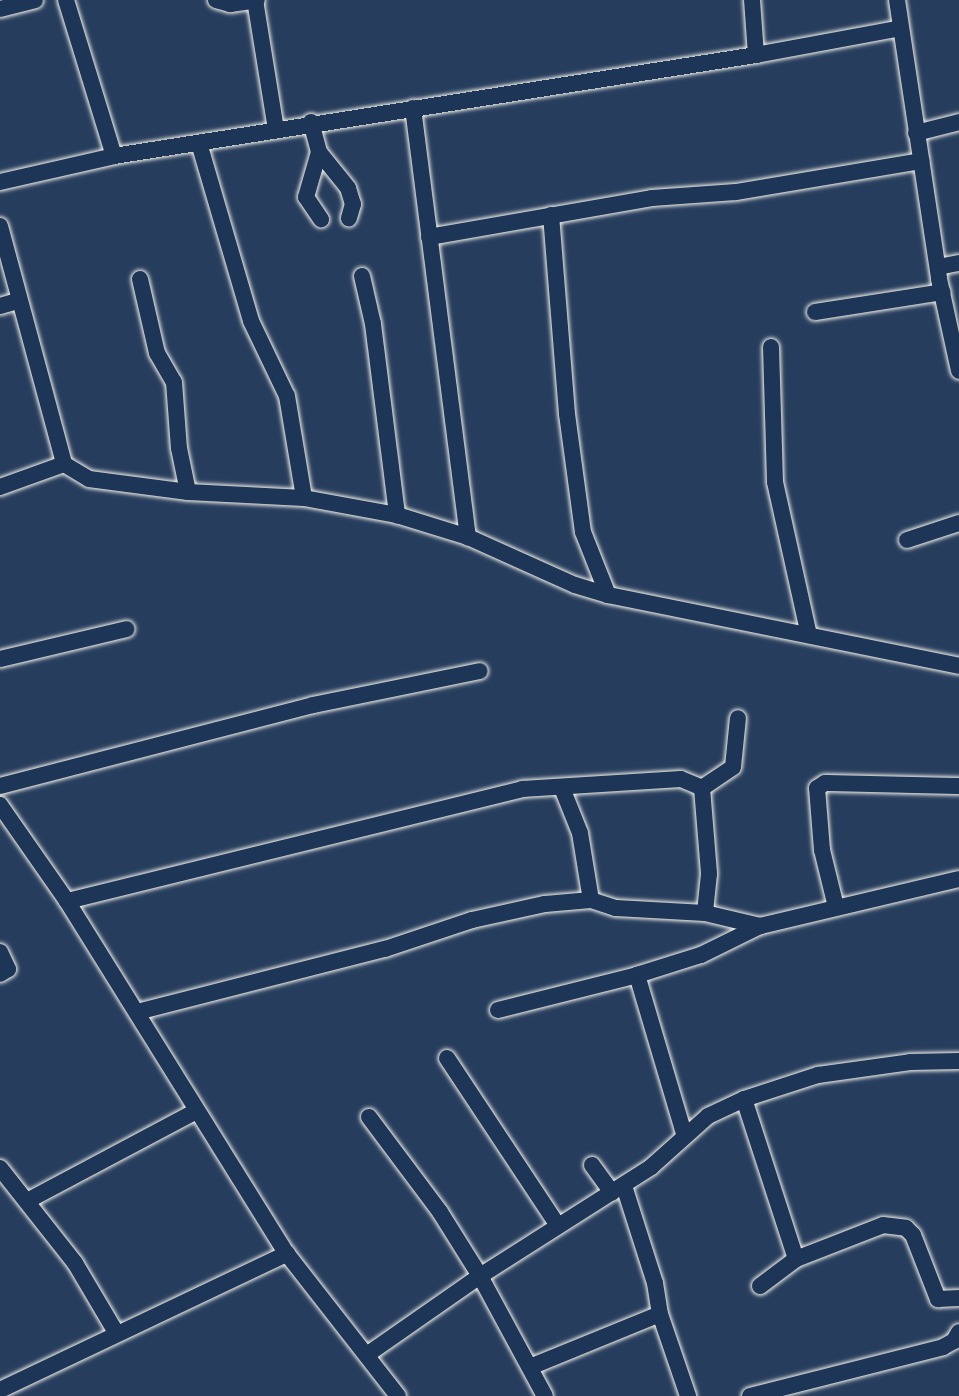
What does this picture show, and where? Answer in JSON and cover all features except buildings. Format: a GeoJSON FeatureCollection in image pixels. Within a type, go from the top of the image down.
{"type":"FeatureCollection","features":[{"type":"Feature","properties":{"kind":"street"},"geometry":{"type":"LineString","coordinates":[[0,9],[35,0]]}},
{"type":"Feature","properties":{"kind":"street"},"geometry":{"type":"LineString","coordinates":[[66,0],[114,156]]}},
{"type":"Feature","properties":{"kind":"street"},"geometry":{"type":"LineString","coordinates":[[216,0],[230,4],[256,0],[276,129]]}},
{"type":"Feature","properties":{"kind":"street"},"geometry":{"type":"LineString","coordinates":[[752,0],[756,55]]}},
{"type":"Feature","properties":{"kind":"street"},"geometry":{"type":"LineString","coordinates":[[897,0],[942,292],[959,371]]}},
{"type":"Feature","properties":{"kind":"street"},"geometry":{"type":"LineString","coordinates":[[0,182],[114,156],[311,122],[756,55],[901,28]]}},
{"type":"Feature","properties":{"kind":"street"},"geometry":{"type":"LineString","coordinates":[[413,108],[468,537]]}},
{"type":"Feature","properties":{"kind":"street"},"geometry":{"type":"LineString","coordinates":[[311,122],[319,152],[348,188],[353,204],[349,218]]}},
{"type":"Feature","properties":{"kind":"street"},"geometry":{"type":"LineString","coordinates":[[916,133],[959,122]]}},
{"type":"Feature","properties":{"kind":"street"},"geometry":{"type":"LineString","coordinates":[[199,143],[252,321],[287,396],[304,498]]}},
{"type":"Feature","properties":{"kind":"street"},"geometry":{"type":"LineString","coordinates":[[319,152],[306,197],[321,219]]}},
{"type":"Feature","properties":{"kind":"street"},"geometry":{"type":"LineString","coordinates":[[429,237],[652,198],[736,192],[921,160]]}},
{"type":"Feature","properties":{"kind":"street"},"geometry":{"type":"LineString","coordinates":[[551,215],[567,414],[583,532],[608,595]]}},
{"type":"Feature","properties":{"kind":"street"},"geometry":{"type":"LineString","coordinates":[[0,226],[18,301],[64,464],[88,479],[188,492],[304,498],[397,515],[468,537],[575,585],[608,595],[959,666]]}},
{"type":"Feature","properties":{"kind":"street"},"geometry":{"type":"LineString","coordinates":[[938,267],[959,262]]}},
{"type":"Feature","properties":{"kind":"street"},"geometry":{"type":"LineString","coordinates":[[362,276],[373,324],[397,515]]}},
{"type":"Feature","properties":{"kind":"street"},"geometry":{"type":"LineString","coordinates":[[140,279],[157,353],[174,382],[179,448],[188,492]]}},
{"type":"Feature","properties":{"kind":"street"},"geometry":{"type":"LineString","coordinates":[[815,312],[942,292]]}},
{"type":"Feature","properties":{"kind":"street"},"geometry":{"type":"LineString","coordinates":[[0,306],[18,301]]}},
{"type":"Feature","properties":{"kind":"street"},"geometry":{"type":"LineString","coordinates":[[771,347],[775,482],[809,635]]}},
{"type":"Feature","properties":{"kind":"street"},"geometry":{"type":"LineString","coordinates":[[0,487],[64,464]]}},
{"type":"Feature","properties":{"kind":"street"},"geometry":{"type":"LineString","coordinates":[[908,540],[959,523]]}},
{"type":"Feature","properties":{"kind":"street"},"geometry":{"type":"LineString","coordinates":[[0,659],[127,629]]}},
{"type":"Feature","properties":{"kind":"street"},"geometry":{"type":"LineString","coordinates":[[0,786],[314,705],[480,671]]}},
{"type":"Feature","properties":{"kind":"street"},"geometry":{"type":"LineString","coordinates":[[702,788],[733,767],[738,718]]}},
{"type":"Feature","properties":{"kind":"street"},"geometry":{"type":"LineString","coordinates":[[67,901],[522,789],[681,779],[702,788]]}},
{"type":"Feature","properties":{"kind":"street"},"geometry":{"type":"LineString","coordinates":[[836,907],[822,849],[817,788],[825,783],[959,786]]}},
{"type":"Feature","properties":{"kind":"street"},"geometry":{"type":"LineString","coordinates":[[562,788],[580,833],[591,900]]}},
{"type":"Feature","properties":{"kind":"street"},"geometry":{"type":"LineString","coordinates":[[702,788],[709,874],[705,913]]}},
{"type":"Feature","properties":{"kind":"street"},"geometry":{"type":"LineString","coordinates":[[0,805],[67,901],[287,1254],[368,1354],[396,1396]]}},
{"type":"Feature","properties":{"kind":"street"},"geometry":{"type":"LineString","coordinates":[[498,1010],[637,975],[700,955],[760,926],[959,879]]}},
{"type":"Feature","properties":{"kind":"street"},"geometry":{"type":"LineString","coordinates":[[137,1012],[385,949],[472,920],[545,904],[591,900],[628,909],[705,913],[760,926]]}},
{"type":"Feature","properties":{"kind":"street"},"geometry":{"type":"LineString","coordinates":[[0,952],[8,969],[0,974]]}},
{"type":"Feature","properties":{"kind":"street"},"geometry":{"type":"LineString","coordinates":[[637,975],[684,1134]]}},
{"type":"Feature","properties":{"kind":"street"},"geometry":{"type":"LineString","coordinates":[[447,1058],[558,1226]]}},
{"type":"Feature","properties":{"kind":"street"},"geometry":{"type":"LineString","coordinates":[[368,1354],[480,1275],[618,1190],[658,1162],[684,1134],[708,1116],[744,1099],[818,1075],[910,1062],[959,1061]]}},
{"type":"Feature","properties":{"kind":"street"},"geometry":{"type":"LineString","coordinates":[[744,1099],[796,1259]]}},
{"type":"Feature","properties":{"kind":"street"},"geometry":{"type":"LineString","coordinates":[[27,1201],[196,1111]]}},
{"type":"Feature","properties":{"kind":"street"},"geometry":{"type":"LineString","coordinates":[[369,1117],[440,1212],[480,1275],[545,1396]]}},
{"type":"Feature","properties":{"kind":"street"},"geometry":{"type":"LineString","coordinates":[[592,1165],[618,1190],[655,1283],[660,1314],[688,1396]]}},
{"type":"Feature","properties":{"kind":"street"},"geometry":{"type":"LineString","coordinates":[[0,1168],[75,1263],[117,1334]]}},
{"type":"Feature","properties":{"kind":"street"},"geometry":{"type":"LineString","coordinates":[[760,1286],[796,1259],[883,1225],[906,1228],[913,1235],[938,1299],[958,1304]]}},
{"type":"Feature","properties":{"kind":"street"},"geometry":{"type":"LineString","coordinates":[[0,1390],[287,1254]]}},
{"type":"Feature","properties":{"kind":"street"},"geometry":{"type":"LineString","coordinates":[[530,1367],[660,1314]]}},
{"type":"Feature","properties":{"kind":"street"},"geometry":{"type":"LineString","coordinates":[[750,1396],[943,1347],[954,1341],[959,1332]]}}]}
